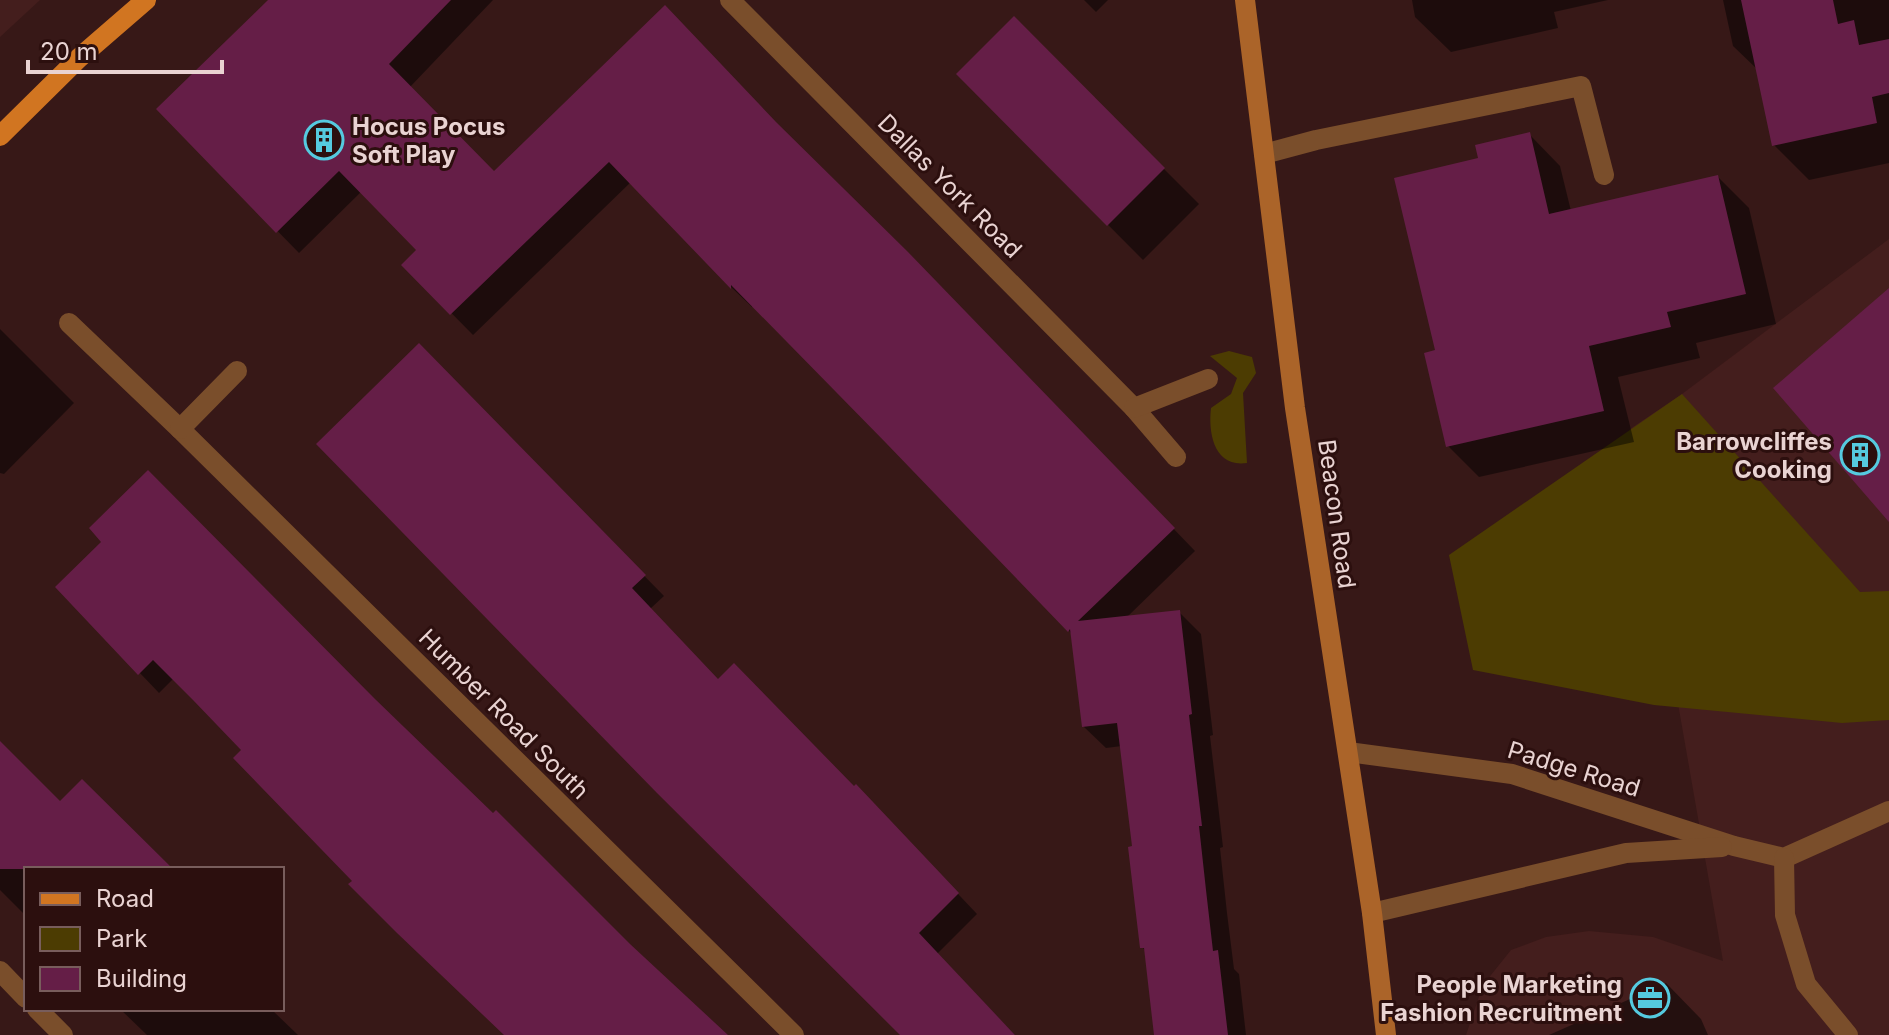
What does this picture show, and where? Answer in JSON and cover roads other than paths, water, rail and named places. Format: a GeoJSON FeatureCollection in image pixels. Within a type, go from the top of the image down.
{"type":"FeatureCollection","features":[{"type":"Feature","properties":{"kind":"main road"},"geometry":{"type":"LineString","coordinates":[[0,136],[79,58],[146,0]]}},
{"type":"Feature","properties":{"kind":"street","name":"Dallas York Road"},"geometry":{"type":"LineString","coordinates":[[730,0],[1134,408],[1176,457]]}},
{"type":"Feature","properties":{"kind":"street","name":"Beacon Road"},"geometry":{"type":"LineString","coordinates":[[1245,0],[1295,408],[1372,913],[1386,1035]]}},
{"type":"Feature","properties":{"kind":"street"},"geometry":{"type":"LineString","coordinates":[[1264,154],[1316,140],[1581,86],[1604,175]]}},
{"type":"Feature","properties":{"kind":"street","name":"Humber Road South"},"geometry":{"type":"LineString","coordinates":[[69,323],[794,1035]]}},
{"type":"Feature","properties":{"kind":"street"},"geometry":{"type":"LineString","coordinates":[[180,429],[237,371]]}},
{"type":"Feature","properties":{"kind":"street"},"geometry":{"type":"LineString","coordinates":[[1134,408],[1208,379]]}},
{"type":"Feature","properties":{"kind":"street","name":"Padge Road"},"geometry":{"type":"LineString","coordinates":[[1348,752],[1512,774],[1734,846],[1784,858]]}},
{"type":"Feature","properties":{"kind":"street"},"geometry":{"type":"LineString","coordinates":[[1848,1035],[1806,984],[1785,915],[1784,858],[1889,811]]}},
{"type":"Feature","properties":{"kind":"street","name":"Padge Road"},"geometry":{"type":"LineString","coordinates":[[1372,913],[1626,853],[1734,846]]}},
{"type":"Feature","properties":{"kind":"street"},"geometry":{"type":"LineString","coordinates":[[0,971],[24,996]]}},
{"type":"Feature","properties":{"kind":"street"},"geometry":{"type":"LineString","coordinates":[[39,1011],[63,1035]]}},
{"type":"Feature","properties":{"kind":"place","name":"Hocus Pocus Soft Play"},"geometry":{"type":"Point","coordinates":[324,140]}},
{"type":"Feature","properties":{"kind":"place","name":"Barrowcliffes Cooking"},"geometry":{"type":"Point","coordinates":[1860,455]}},
{"type":"Feature","properties":{"kind":"place","name":"People Marketing Fashion Recruitment"},"geometry":{"type":"Point","coordinates":[1650,998]}}]}
